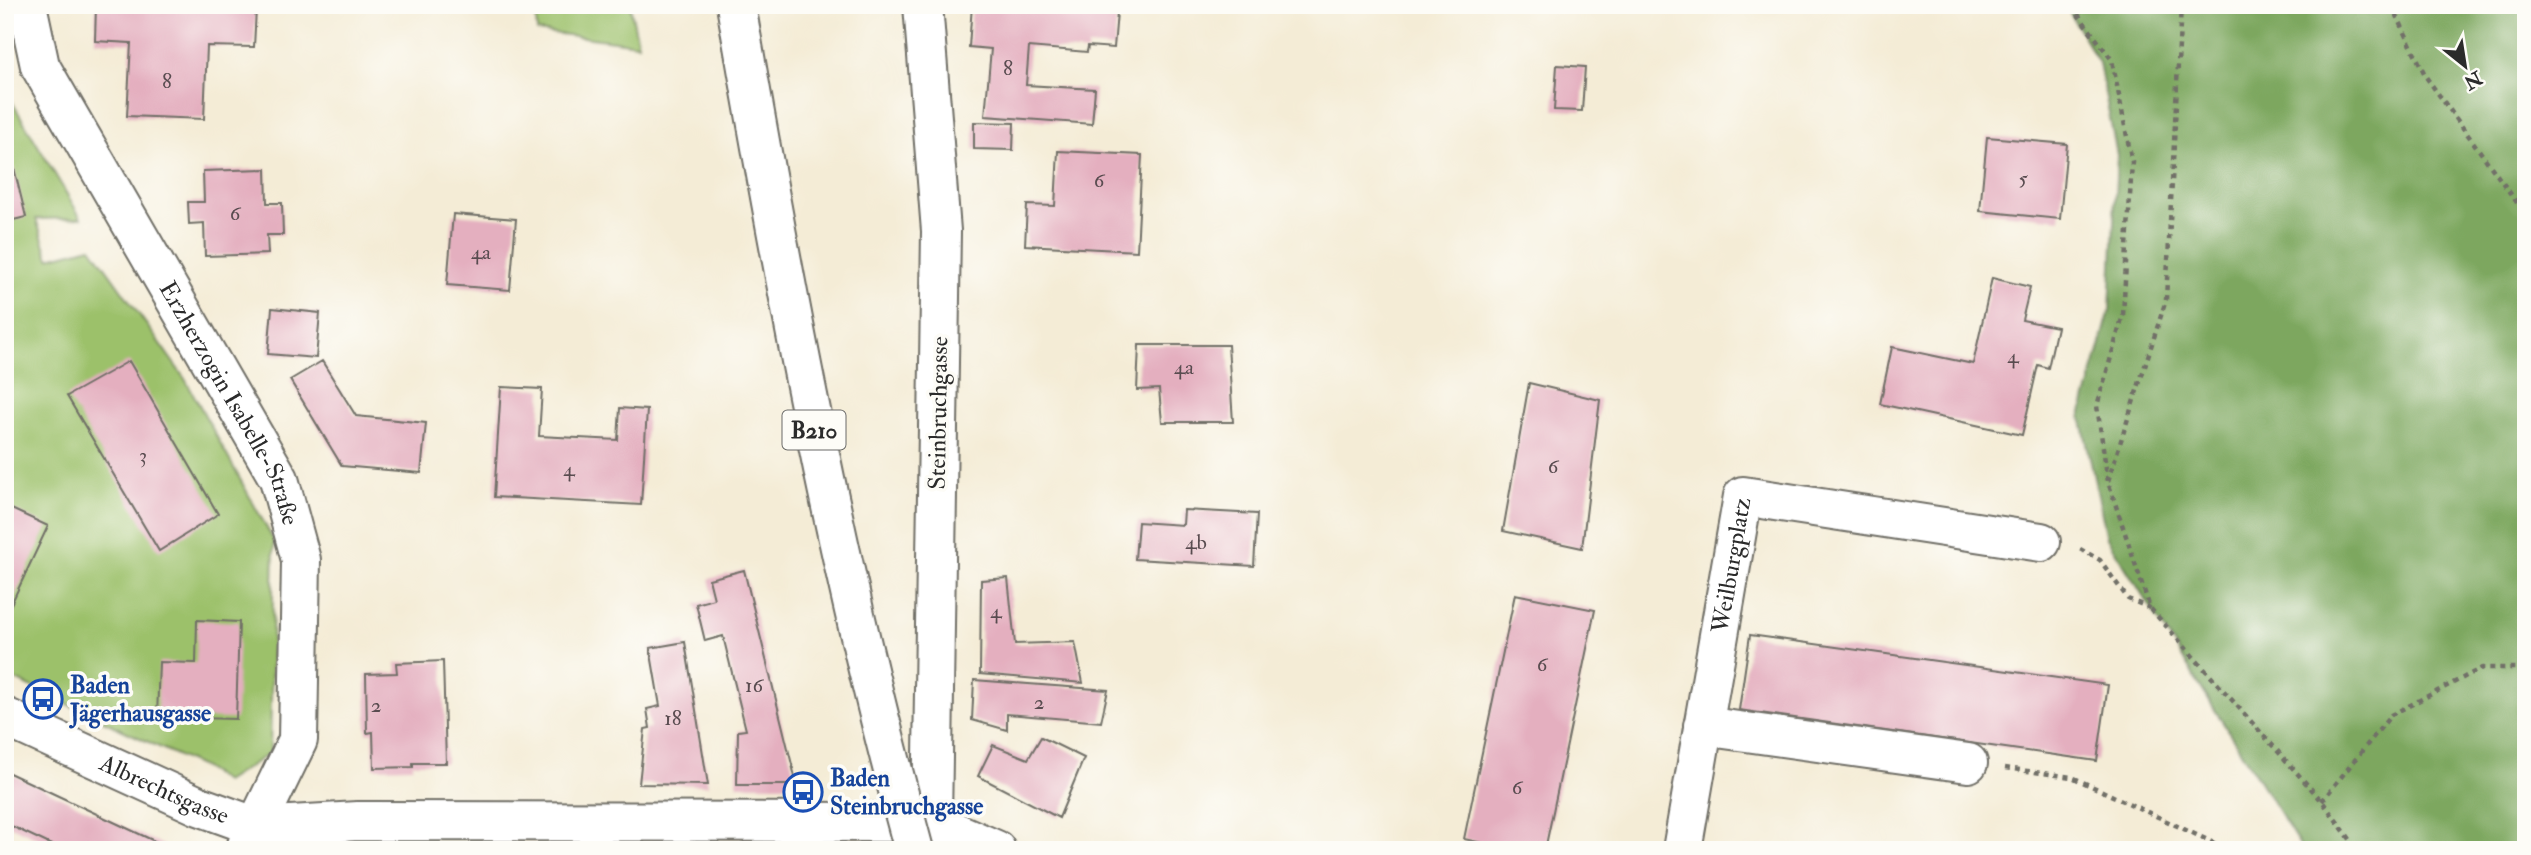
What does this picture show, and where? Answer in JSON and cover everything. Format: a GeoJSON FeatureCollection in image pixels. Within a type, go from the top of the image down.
{"type":"FeatureCollection","features":[{"type":"Feature","properties":{"kind":"street","name":"Erzherzogin Isabelle-Straße"},"geometry":{"type":"LineString","coordinates":[[27,5],[40,66],[279,479],[301,560],[298,740],[251,838]]}},
{"type":"Feature","properties":{"kind":"street","name":"B210"},"geometry":{"type":"LineString","coordinates":[[736,5],[810,412],[871,678],[923,836]]}},
{"type":"Feature","properties":{"kind":"street","name":"Steinbruchgasse"},"geometry":{"type":"LineString","coordinates":[[923,5],[941,231],[923,836]]}},
{"type":"Feature","properties":{"kind":"street","name":"Weilburgplatz"},"geometry":{"type":"LineString","coordinates":[[1682,850],[1743,496],[2056,543]]}},
{"type":"Feature","properties":{"kind":"street","name":"Albrechtsgasse"},"geometry":{"type":"LineString","coordinates":[[5,718],[200,806],[251,838],[358,821],[923,836],[996,850]]}},
{"type":"Feature","properties":{"kind":"street"},"geometry":{"type":"LineString","coordinates":[[1703,726],[1968,763]]}},
{"type":"Feature","properties":{"kind":"path"},"geometry":{"type":"LineString","coordinates":[[2108,482],[2166,300],[2181,5]]}},
{"type":"Feature","properties":{"kind":"path"},"geometry":{"type":"LineString","coordinates":[[2392,5],[2426,76],[2526,215]]}},
{"type":"Feature","properties":{"kind":"path"},"geometry":{"type":"LineString","coordinates":[[2074,7],[2112,60],[2132,162],[2123,315],[2096,407],[2108,482],[2150,608],[2322,801],[2358,850]]}},
{"type":"Feature","properties":{"kind":"path"},"geometry":{"type":"LineString","coordinates":[[2056,543],[2100,560],[2128,599],[2150,608]]}},
{"type":"Feature","properties":{"kind":"path"},"geometry":{"type":"LineString","coordinates":[[2322,801],[2391,715],[2482,668],[2526,668]]}},
{"type":"Feature","properties":{"kind":"path"},"geometry":{"type":"LineString","coordinates":[[1968,763],[2072,777],[2229,850]]}},
{"type":"Feature","properties":{"kind":"green space"},"geometry":{"type":"Polygon","coordinates":[[[535,5],[630,5],[638,44],[537,31],[535,5]]]}},
{"type":"Feature","properties":{"kind":"green space"},"geometry":{"type":"Polygon","coordinates":[[[2065,5],[2526,5],[2526,850],[2303,850],[2107,538],[2081,416],[2110,310],[2117,155],[2099,63],[2065,5]]]}},
{"type":"Feature","properties":{"kind":"green space"},"geometry":{"type":"Polygon","coordinates":[[[5,90],[81,218],[36,219],[49,258],[91,247],[185,379],[274,541],[270,753],[225,782],[202,767],[5,675],[5,90]]]}},
{"type":"Feature","properties":{"kind":"building"},"geometry":{"type":"Polygon","coordinates":[[[96,5],[256,9],[254,47],[207,46],[204,119],[127,116],[131,43],[95,41],[96,5]]]}},
{"type":"Feature","properties":{"kind":"building"},"geometry":{"type":"Polygon","coordinates":[[[972,5],[1025,5],[1117,12],[1114,48],[1088,46],[1087,52],[1029,47],[1026,85],[1095,89],[1092,124],[985,116],[991,49],[969,47],[972,5]]]}},
{"type":"Feature","properties":{"kind":"building"},"geometry":{"type":"Polygon","coordinates":[[[1557,65],[1585,67],[1582,111],[1554,110],[1557,65]]]}},
{"type":"Feature","properties":{"kind":"building"},"geometry":{"type":"Polygon","coordinates":[[[974,122],[1014,123],[1013,150],[974,149],[974,122]]]}},
{"type":"Feature","properties":{"kind":"building"},"geometry":{"type":"Polygon","coordinates":[[[1987,137],[2067,144],[2060,219],[1980,211],[1987,137]]]}},
{"type":"Feature","properties":{"kind":"building"},"geometry":{"type":"Polygon","coordinates":[[[1058,151],[1142,155],[1137,251],[1025,245],[1027,205],[1055,206],[1058,151]]]}},
{"type":"Feature","properties":{"kind":"building"},"geometry":{"type":"Polygon","coordinates":[[[14,168],[26,217],[5,222],[5,170],[14,168]]]}},
{"type":"Feature","properties":{"kind":"building"},"geometry":{"type":"Polygon","coordinates":[[[266,169],[267,203],[282,203],[283,235],[267,235],[268,254],[205,256],[204,223],[189,224],[188,202],[204,202],[203,171],[266,169]]]}},
{"type":"Feature","properties":{"kind":"building"},"geometry":{"type":"Polygon","coordinates":[[[453,214],[516,219],[510,290],[447,285],[453,214]]]}},
{"type":"Feature","properties":{"kind":"building"},"geometry":{"type":"Polygon","coordinates":[[[1992,278],[2030,287],[2022,320],[2057,327],[2048,368],[2038,365],[2022,435],[1880,404],[1892,347],[1973,364],[1992,278]]]}},
{"type":"Feature","properties":{"kind":"building"},"geometry":{"type":"Polygon","coordinates":[[[272,308],[320,313],[316,358],[268,354],[272,308]]]}},
{"type":"Feature","properties":{"kind":"building"},"geometry":{"type":"Polygon","coordinates":[[[1139,345],[1228,345],[1233,422],[1162,422],[1159,389],[1137,390],[1139,345]]]}},
{"type":"Feature","properties":{"kind":"building"},"geometry":{"type":"Polygon","coordinates":[[[129,361],[218,514],[159,551],[67,396],[129,361]]]}},
{"type":"Feature","properties":{"kind":"building"},"geometry":{"type":"Polygon","coordinates":[[[322,361],[356,416],[426,423],[421,473],[342,466],[290,380],[322,361]]]}},
{"type":"Feature","properties":{"kind":"building"},"geometry":{"type":"Polygon","coordinates":[[[1529,383],[1600,400],[1582,548],[1503,531],[1529,383]]]}},
{"type":"Feature","properties":{"kind":"building"},"geometry":{"type":"Polygon","coordinates":[[[501,387],[542,389],[539,436],[618,440],[620,408],[647,410],[641,505],[494,497],[501,387]]]}},
{"type":"Feature","properties":{"kind":"building"},"geometry":{"type":"Polygon","coordinates":[[[5,506],[48,526],[5,617],[5,506]]]}},
{"type":"Feature","properties":{"kind":"building"},"geometry":{"type":"Polygon","coordinates":[[[1184,510],[1257,514],[1254,566],[1135,559],[1138,522],[1183,525],[1184,510]]]}},
{"type":"Feature","properties":{"kind":"building"},"geometry":{"type":"Polygon","coordinates":[[[744,570],[797,785],[737,785],[738,731],[746,730],[723,636],[705,641],[696,604],[714,599],[709,579],[744,570]]]}},
{"type":"Feature","properties":{"kind":"building"},"geometry":{"type":"Polygon","coordinates":[[[1008,578],[1015,644],[1075,642],[1083,683],[980,674],[981,580],[1008,578]]]}},
{"type":"Feature","properties":{"kind":"building"},"geometry":{"type":"Polygon","coordinates":[[[1515,594],[1595,610],[1545,850],[1515,850],[1464,839],[1515,594]]]}},
{"type":"Feature","properties":{"kind":"building"},"geometry":{"type":"Polygon","coordinates":[[[197,620],[239,622],[236,719],[157,717],[159,662],[196,663],[197,620]]]}},
{"type":"Feature","properties":{"kind":"building"},"geometry":{"type":"Polygon","coordinates":[[[1750,635],[2108,685],[2097,761],[1739,710],[1750,635]]]}},
{"type":"Feature","properties":{"kind":"building"},"geometry":{"type":"Polygon","coordinates":[[[685,642],[708,785],[639,784],[645,729],[650,728],[647,709],[660,706],[650,648],[685,642]]]}},
{"type":"Feature","properties":{"kind":"building"},"geometry":{"type":"Polygon","coordinates":[[[443,661],[446,763],[413,763],[413,767],[374,768],[373,732],[367,733],[366,674],[397,673],[396,663],[443,661]]]}},
{"type":"Feature","properties":{"kind":"building"},"geometry":{"type":"Polygon","coordinates":[[[974,680],[1108,690],[1101,722],[1007,714],[1007,730],[972,720],[974,680]]]}},
{"type":"Feature","properties":{"kind":"building"},"geometry":{"type":"Polygon","coordinates":[[[1041,737],[1084,758],[1059,818],[978,776],[993,745],[1028,759],[1041,737]]]}},
{"type":"Feature","properties":{"kind":"building"},"geometry":{"type":"Polygon","coordinates":[[[5,771],[165,846],[165,850],[62,850],[5,823],[5,771]]]}},
{"type":"Feature","properties":{"kind":"building"},"geometry":{"type":"Polygon","coordinates":[[[644,843],[644,850],[551,850],[551,847],[644,843]]]}},
{"type":"Feature","properties":{"kind":"building"},"geometry":{"type":"Polygon","coordinates":[[[1704,845],[1725,848],[1725,850],[1703,850],[1704,845]]]}},
{"type":"Feature","properties":{"kind":"place","name":"Baden Jägerhausgasse"},"geometry":{"type":"Point","coordinates":[43,699]}},
{"type":"Feature","properties":{"kind":"place","name":"Baden Steinbruchgasse"},"geometry":{"type":"Point","coordinates":[803,792]}}]}
